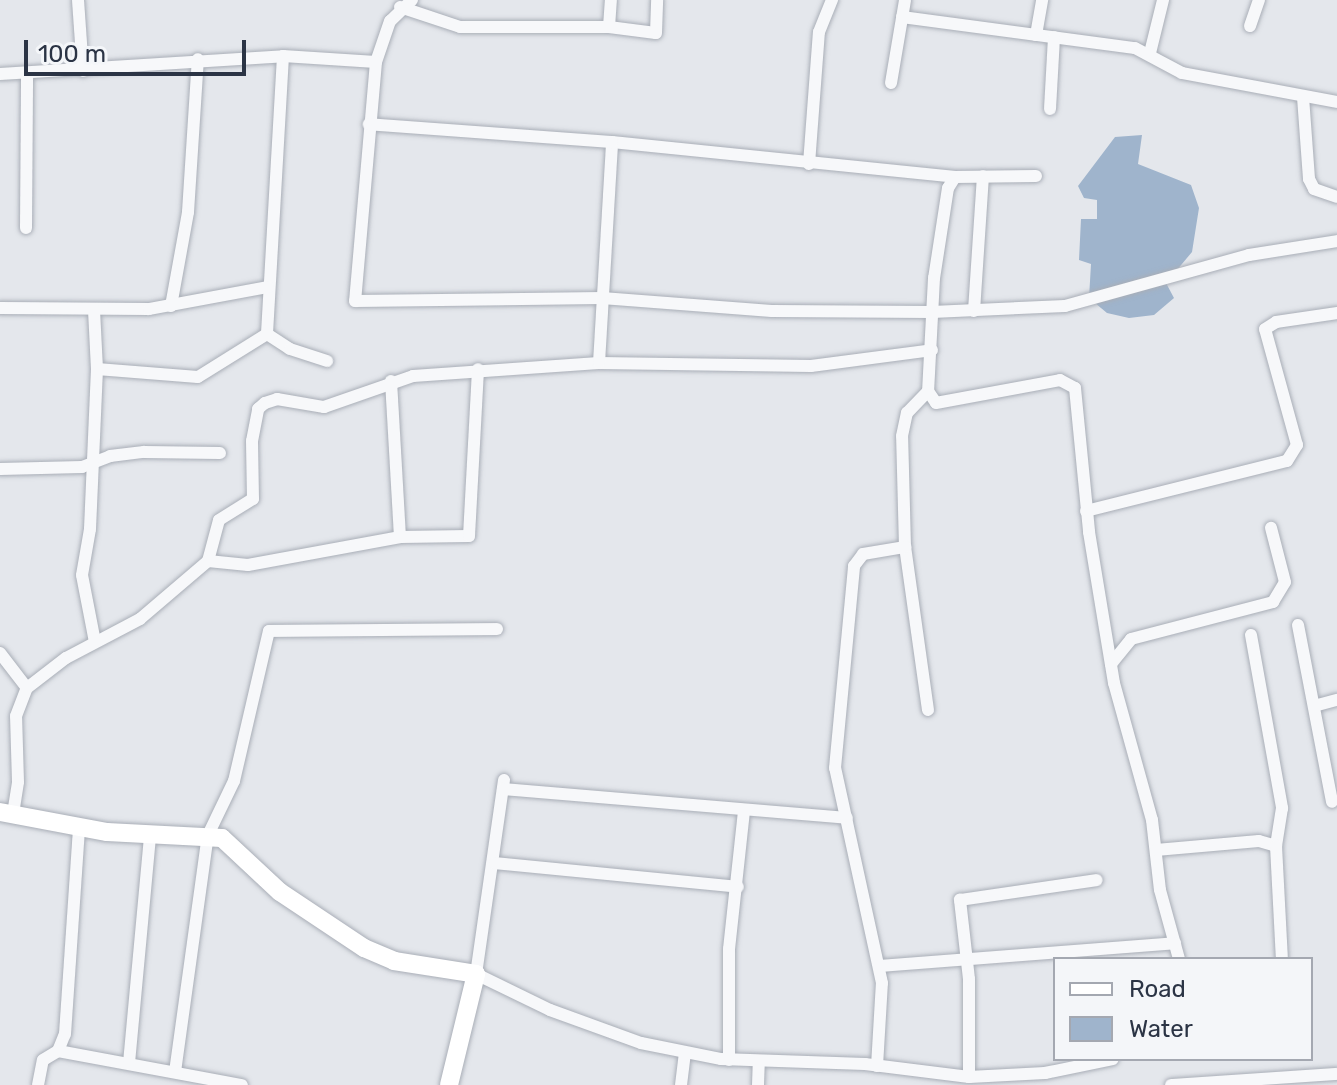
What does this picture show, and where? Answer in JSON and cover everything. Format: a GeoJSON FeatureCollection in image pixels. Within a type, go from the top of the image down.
{"type":"FeatureCollection","features":[{"type":"Feature","properties":{"kind":"street"},"geometry":{"type":"LineString","coordinates":[[78,0],[83,71]]}},
{"type":"Feature","properties":{"kind":"street"},"geometry":{"type":"LineString","coordinates":[[412,0],[400,7],[376,62],[355,301],[602,298],[749,311],[974,311],[1076,304],[1240,257],[1337,241]]}},
{"type":"Feature","properties":{"kind":"street"},"geometry":{"type":"LineString","coordinates":[[609,27],[611,0]]}},
{"type":"Feature","properties":{"kind":"street"},"geometry":{"type":"LineString","coordinates":[[400,7],[460,27],[609,27],[656,33],[657,0]]}},
{"type":"Feature","properties":{"kind":"street"},"geometry":{"type":"LineString","coordinates":[[809,164],[818,42],[832,0]]}},
{"type":"Feature","properties":{"kind":"street"},"geometry":{"type":"LineString","coordinates":[[891,83],[905,0]]}},
{"type":"Feature","properties":{"kind":"street"},"geometry":{"type":"LineString","coordinates":[[1036,35],[1042,0]]}},
{"type":"Feature","properties":{"kind":"street"},"geometry":{"type":"LineString","coordinates":[[1150,53],[1163,0]]}},
{"type":"Feature","properties":{"kind":"street"},"geometry":{"type":"LineString","coordinates":[[1250,26],[1259,0]]}},
{"type":"Feature","properties":{"kind":"street"},"geometry":{"type":"LineString","coordinates":[[902,17],[1150,53],[1182,73],[1337,102]]}},
{"type":"Feature","properties":{"kind":"street"},"geometry":{"type":"LineString","coordinates":[[1050,109],[1054,37]]}},
{"type":"Feature","properties":{"kind":"street"},"geometry":{"type":"LineString","coordinates":[[0,74],[83,71],[198,59],[283,56],[376,62]]}},
{"type":"Feature","properties":{"kind":"street"},"geometry":{"type":"LineString","coordinates":[[267,334],[283,56]]}},
{"type":"Feature","properties":{"kind":"street"},"geometry":{"type":"LineString","coordinates":[[171,306],[188,212],[198,59]]}},
{"type":"Feature","properties":{"kind":"street"},"geometry":{"type":"LineString","coordinates":[[26,228],[27,74]]}},
{"type":"Feature","properties":{"kind":"street"},"geometry":{"type":"LineString","coordinates":[[1303,97],[1309,179],[1314,189],[1337,197]]}},
{"type":"Feature","properties":{"kind":"street"},"geometry":{"type":"LineString","coordinates":[[369,124],[612,142],[955,177],[1036,176]]}},
{"type":"Feature","properties":{"kind":"street"},"geometry":{"type":"LineString","coordinates":[[599,363],[612,142]]}},
{"type":"Feature","properties":{"kind":"street"},"geometry":{"type":"LineString","coordinates":[[974,311],[983,176]]}},
{"type":"Feature","properties":{"kind":"street"},"geometry":{"type":"LineString","coordinates":[[928,710],[905,547],[903,423],[928,391],[932,312],[948,188],[955,177]]}},
{"type":"Feature","properties":{"kind":"street"},"geometry":{"type":"LineString","coordinates":[[0,308],[94,310],[171,306],[268,287]]}},
{"type":"Feature","properties":{"kind":"street"},"geometry":{"type":"LineString","coordinates":[[94,310],[97,369],[93,462],[82,575],[95,642]]}},
{"type":"Feature","properties":{"kind":"street"},"geometry":{"type":"LineString","coordinates":[[1086,511],[1287,461],[1297,445],[1265,329],[1276,322],[1337,313]]}},
{"type":"Feature","properties":{"kind":"street"},"geometry":{"type":"LineString","coordinates":[[267,334],[290,349],[327,361]]}},
{"type":"Feature","properties":{"kind":"street"},"geometry":{"type":"LineString","coordinates":[[97,369],[198,377],[267,334]]}},
{"type":"Feature","properties":{"kind":"street"},"geometry":{"type":"LineString","coordinates":[[932,350],[811,366],[599,363],[478,369],[391,381],[336,405],[277,399],[258,409],[251,457],[253,499],[219,520],[208,561],[140,619],[95,642],[27,688],[16,716],[18,782],[6,813],[150,835],[208,835],[222,838],[280,892],[364,948],[394,961],[476,974],[570,1018],[685,1054],[729,1060],[877,1066],[944,1081],[1045,1073],[1103,1061]]}},
{"type":"Feature","properties":{"kind":"street"},"geometry":{"type":"LineString","coordinates":[[208,561],[263,564],[400,537],[462,539],[473,529],[478,369]]}},
{"type":"Feature","properties":{"kind":"street"},"geometry":{"type":"LineString","coordinates":[[391,381],[400,537]]}},
{"type":"Feature","properties":{"kind":"street"},"geometry":{"type":"LineString","coordinates":[[928,391],[936,403],[950,403],[1068,381],[1077,399],[1086,511],[1111,664],[1178,957]]}},
{"type":"Feature","properties":{"kind":"street"},"geometry":{"type":"LineString","coordinates":[[0,469],[67,468],[144,452],[220,453]]}},
{"type":"Feature","properties":{"kind":"street"},"geometry":{"type":"LineString","coordinates":[[1111,664],[1131,639],[1273,602],[1285,582],[1271,528]]}},
{"type":"Feature","properties":{"kind":"street"},"geometry":{"type":"LineString","coordinates":[[877,1066],[883,1012],[879,966],[835,768],[854,566],[863,554],[905,547]]}},
{"type":"Feature","properties":{"kind":"street"},"geometry":{"type":"LineString","coordinates":[[1298,625],[1332,802]]}},
{"type":"Feature","properties":{"kind":"street"},"geometry":{"type":"LineString","coordinates":[[175,1072],[208,835],[234,781],[269,631],[497,629]]}},
{"type":"Feature","properties":{"kind":"street"},"geometry":{"type":"LineString","coordinates":[[1251,635],[1281,800],[1276,846],[1282,957]]}},
{"type":"Feature","properties":{"kind":"street"},"geometry":{"type":"LineString","coordinates":[[0,653],[27,688]]}},
{"type":"Feature","properties":{"kind":"street"},"geometry":{"type":"LineString","coordinates":[[1314,706],[1337,700]]}},
{"type":"Feature","properties":{"kind":"street"},"geometry":{"type":"LineString","coordinates":[[449,1085],[476,974],[495,863],[504,784],[744,811],[847,818]]}},
{"type":"Feature","properties":{"kind":"street"},"geometry":{"type":"LineString","coordinates":[[729,1060],[729,949],[744,811]]}},
{"type":"Feature","properties":{"kind":"street"},"geometry":{"type":"LineString","coordinates":[[58,1051],[75,929],[79,826]]}},
{"type":"Feature","properties":{"kind":"street"},"geometry":{"type":"LineString","coordinates":[[129,1063],[150,835]]}},
{"type":"Feature","properties":{"kind":"street"},"geometry":{"type":"LineString","coordinates":[[1156,850],[1259,841],[1276,846]]}},
{"type":"Feature","properties":{"kind":"street"},"geometry":{"type":"LineString","coordinates":[[495,863],[738,887]]}},
{"type":"Feature","properties":{"kind":"street"},"geometry":{"type":"LineString","coordinates":[[969,1077],[967,956],[960,900],[1097,880]]}},
{"type":"Feature","properties":{"kind":"street"},"geometry":{"type":"LineString","coordinates":[[879,966],[967,956],[1175,943]]}},
{"type":"Feature","properties":{"kind":"street"},"geometry":{"type":"LineString","coordinates":[[38,1085],[43,1060],[58,1051],[242,1085]]}},
{"type":"Feature","properties":{"kind":"street"},"geometry":{"type":"LineString","coordinates":[[681,1085],[685,1054]]}},
{"type":"Feature","properties":{"kind":"street"},"geometry":{"type":"LineString","coordinates":[[758,1085],[759,1061]]}},
{"type":"Feature","properties":{"kind":"street"},"geometry":{"type":"LineString","coordinates":[[1171,1085],[1318,1081],[1337,1074]]}},
{"type":"Feature","properties":{"kind":"water"},"geometry":{"type":"Polygon","coordinates":[[[1142,135],[1138,164],[1191,185],[1199,208],[1192,252],[1166,283],[1174,298],[1154,315],[1129,318],[1107,313],[1089,298],[1091,264],[1079,260],[1081,219],[1097,219],[1097,200],[1084,198],[1078,186],[1115,137],[1142,135]]]}}]}
